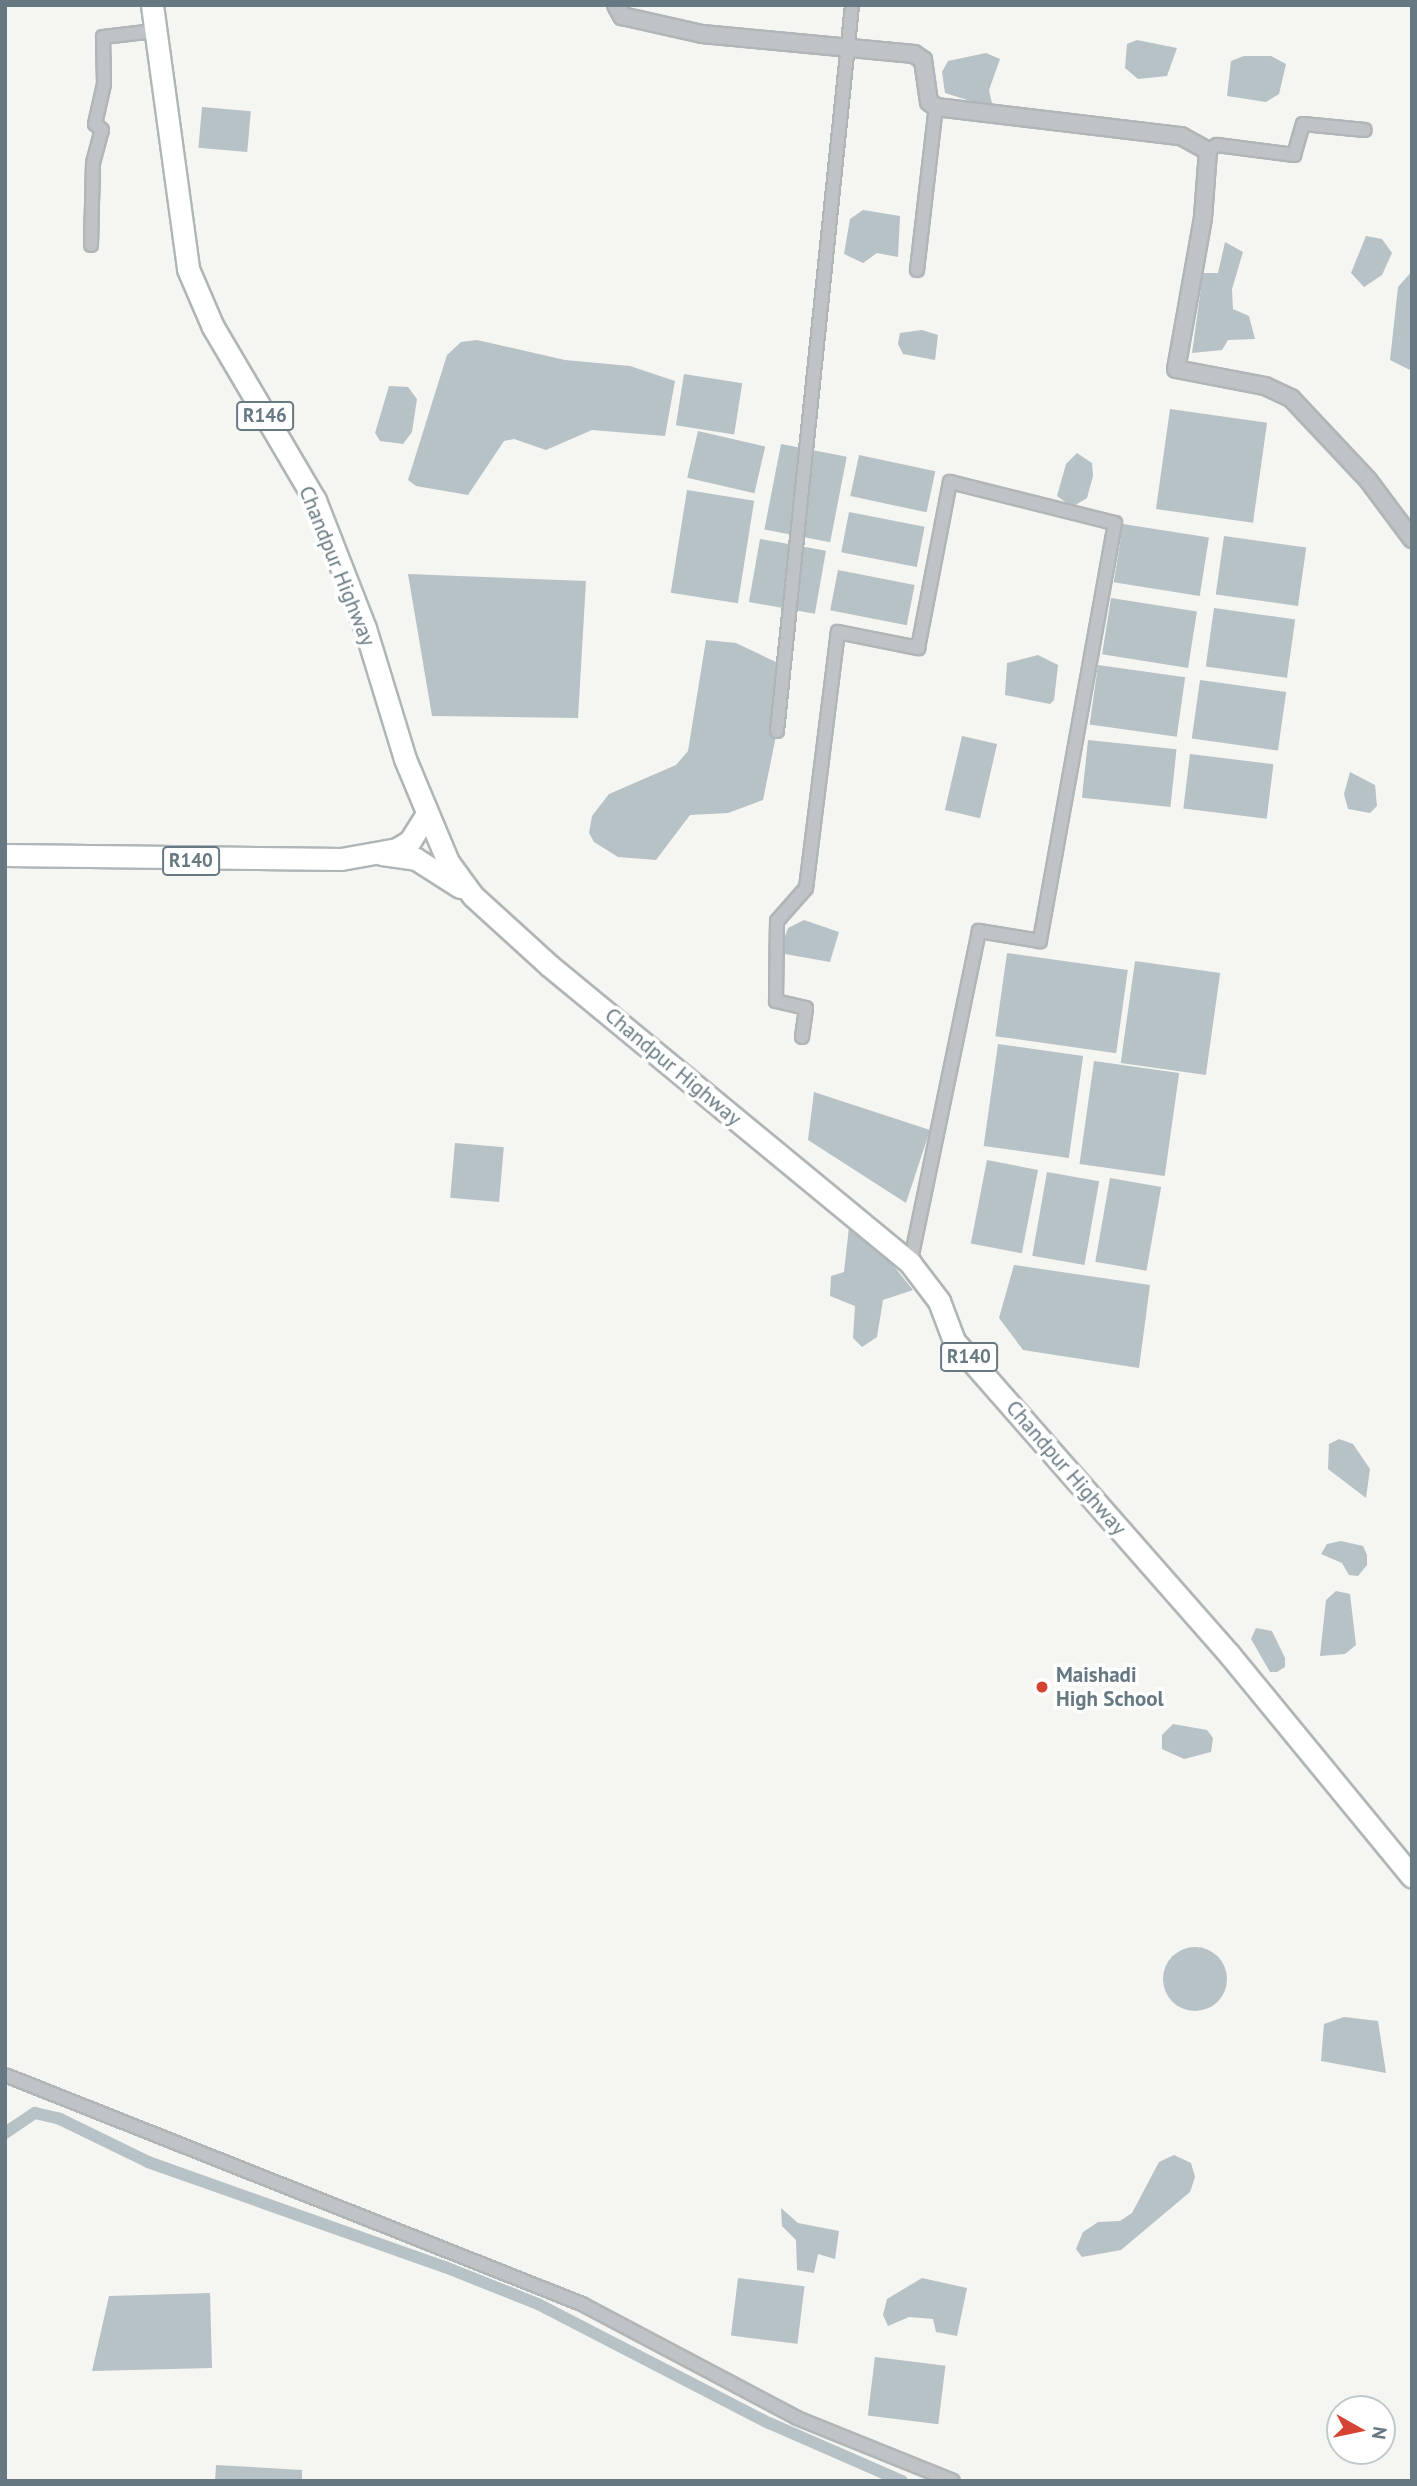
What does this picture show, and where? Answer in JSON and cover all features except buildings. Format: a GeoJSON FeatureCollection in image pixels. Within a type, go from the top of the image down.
{"type":"FeatureCollection","features":[{"type":"Feature","properties":{"kind":"main road","name":"Chandpur Highway"},"geometry":{"type":"LineString","coordinates":[[152,5],[188,269],[213,327],[315,500],[365,628],[426,815]]}},
{"type":"Feature","properties":{"kind":"main road","name":"R140"},"geometry":{"type":"LineString","coordinates":[[5,855],[298,862],[376,853],[410,841],[426,815]]}},
{"type":"Feature","properties":{"kind":"main road","name":"R140"},"geometry":{"type":"LineString","coordinates":[[426,815],[448,862],[473,896]]}},
{"type":"Feature","properties":{"kind":"main road","name":"R140"},"geometry":{"type":"LineString","coordinates":[[376,853],[416,859],[473,896]]}},
{"type":"Feature","properties":{"kind":"main road","name":"Chandpur Highway"},"geometry":{"type":"LineString","coordinates":[[473,896],[910,1263],[939,1301],[954,1341],[1229,1654],[1412,1877]]}},
{"type":"Feature","properties":{"kind":"street"},"geometry":{"type":"LineString","coordinates":[[616,5],[630,18],[702,34],[918,55],[930,83],[929,102],[936,107],[1181,136],[1208,150]]}},
{"type":"Feature","properties":{"kind":"street"},"geometry":{"type":"LineString","coordinates":[[777,731],[852,5]]}},
{"type":"Feature","properties":{"kind":"street"},"geometry":{"type":"LineString","coordinates":[[91,245],[93,163],[102,130],[96,124],[104,84],[103,37],[155,31]]}},
{"type":"Feature","properties":{"kind":"street"},"geometry":{"type":"LineString","coordinates":[[917,270],[936,107]]}},
{"type":"Feature","properties":{"kind":"street"},"geometry":{"type":"LineString","coordinates":[[1208,150],[1217,145],[1294,155],[1303,124],[1365,130]]}},
{"type":"Feature","properties":{"kind":"street"},"geometry":{"type":"LineString","coordinates":[[1208,150],[1203,218],[1176,369],[1265,386],[1291,398],[1368,480],[1412,539]]}},
{"type":"Feature","properties":{"kind":"street"},"geometry":{"type":"LineString","coordinates":[[802,1037],[806,1008],[776,1001],[776,921],[806,888],[838,632],[918,648],[950,482],[1115,523],[1040,941],[979,932],[910,1263]]}},
{"type":"Feature","properties":{"kind":"street"},"geometry":{"type":"LineString","coordinates":[[5,2075],[582,2304],[797,2418],[953,2481]]}},
{"type":"Feature","properties":{"kind":"shaded area"},"geometry":{"type":"Polygon","coordinates":[[[1137,40],[1177,48],[1167,76],[1138,79],[1125,68],[1127,44],[1137,40]]]}},
{"type":"Feature","properties":{"kind":"shaded area"},"geometry":{"type":"Polygon","coordinates":[[[986,53],[1000,59],[989,90],[993,108],[945,93],[942,72],[948,61],[986,53]]]}},
{"type":"Feature","properties":{"kind":"shaded area"},"geometry":{"type":"Polygon","coordinates":[[[1244,56],[1271,56],[1286,64],[1279,94],[1266,102],[1227,96],[1231,61],[1244,56]]]}},
{"type":"Feature","properties":{"kind":"shaded area"},"geometry":{"type":"Polygon","coordinates":[[[202,107],[251,111],[247,152],[198,148],[202,107]]]}},
{"type":"Feature","properties":{"kind":"shaded area"},"geometry":{"type":"Polygon","coordinates":[[[863,210],[900,216],[898,257],[877,253],[863,263],[844,254],[850,219],[863,210]]]}},
{"type":"Feature","properties":{"kind":"shaded area"},"geometry":{"type":"Polygon","coordinates":[[[1366,236],[1382,239],[1392,253],[1382,275],[1364,287],[1351,273],[1366,236]]]}},
{"type":"Feature","properties":{"kind":"shaded area"},"geometry":{"type":"Polygon","coordinates":[[[1225,242],[1243,252],[1232,289],[1233,309],[1249,316],[1255,339],[1228,340],[1222,350],[1192,353],[1203,273],[1218,273],[1225,242]]]}},
{"type":"Feature","properties":{"kind":"shaded area"},"geometry":{"type":"Polygon","coordinates":[[[1412,271],[1412,371],[1390,360],[1398,287],[1412,271]]]}},
{"type":"Feature","properties":{"kind":"shaded area"},"geometry":{"type":"Polygon","coordinates":[[[922,330],[938,335],[935,360],[903,354],[898,344],[900,333],[922,330]]]}},
{"type":"Feature","properties":{"kind":"shaded area"},"geometry":{"type":"Polygon","coordinates":[[[477,340],[565,360],[630,366],[675,381],[665,436],[592,430],[546,450],[514,439],[504,441],[468,495],[416,486],[408,480],[447,355],[461,342],[477,340]]]}},
{"type":"Feature","properties":{"kind":"shaded area"},"geometry":{"type":"Polygon","coordinates":[[[684,374],[742,383],[734,435],[676,425],[684,374]]]}},
{"type":"Feature","properties":{"kind":"shaded area"},"geometry":{"type":"Polygon","coordinates":[[[389,386],[408,387],[417,399],[412,432],[403,444],[380,441],[375,433],[389,386]]]}},
{"type":"Feature","properties":{"kind":"shaded area"},"geometry":{"type":"Polygon","coordinates":[[[1170,409],[1267,423],[1253,523],[1156,509],[1170,409]]]}},
{"type":"Feature","properties":{"kind":"shaded area"},"geometry":{"type":"Polygon","coordinates":[[[698,431],[765,447],[754,493],[687,478],[698,431]]]}},
{"type":"Feature","properties":{"kind":"shaded area"},"geometry":{"type":"Polygon","coordinates":[[[781,444],[847,457],[830,542],[764,529],[781,444]]]}},
{"type":"Feature","properties":{"kind":"shaded area"},"geometry":{"type":"Polygon","coordinates":[[[1077,453],[1092,463],[1093,476],[1087,498],[1072,507],[1057,496],[1066,464],[1077,453]]]}},
{"type":"Feature","properties":{"kind":"shaded area"},"geometry":{"type":"Polygon","coordinates":[[[859,455],[935,471],[927,512],[850,496],[859,455]]]}},
{"type":"Feature","properties":{"kind":"shaded area"},"geometry":{"type":"Polygon","coordinates":[[[687,490],[754,501],[738,603],[671,593],[687,490]]]}},
{"type":"Feature","properties":{"kind":"shaded area"},"geometry":{"type":"Polygon","coordinates":[[[849,512],[925,527],[917,567],[841,552],[849,512]]]}},
{"type":"Feature","properties":{"kind":"shaded area"},"geometry":{"type":"Polygon","coordinates":[[[1123,524],[1209,538],[1200,596],[1114,582],[1123,524]]]}},
{"type":"Feature","properties":{"kind":"shaded area"},"geometry":{"type":"Polygon","coordinates":[[[1224,536],[1306,548],[1298,606],[1216,594],[1224,536]]]}},
{"type":"Feature","properties":{"kind":"shaded area"},"geometry":{"type":"Polygon","coordinates":[[[760,539],[826,551],[815,614],[749,602],[760,539]]]}},
{"type":"Feature","properties":{"kind":"shaded area"},"geometry":{"type":"Polygon","coordinates":[[[838,570],[915,585],[907,625],[830,610],[838,570]]]}},
{"type":"Feature","properties":{"kind":"shaded area"},"geometry":{"type":"Polygon","coordinates":[[[408,574],[586,581],[578,718],[432,716],[408,574]]]}},
{"type":"Feature","properties":{"kind":"shaded area"},"geometry":{"type":"Polygon","coordinates":[[[1111,598],[1197,612],[1188,668],[1102,654],[1111,598]]]}},
{"type":"Feature","properties":{"kind":"shaded area"},"geometry":{"type":"Polygon","coordinates":[[[1214,608],[1295,619],[1287,678],[1206,666],[1214,608]]]}},
{"type":"Feature","properties":{"kind":"shaded area"},"geometry":{"type":"Polygon","coordinates":[[[706,640],[736,643],[778,663],[777,731],[763,800],[728,813],[690,815],[656,860],[618,857],[594,842],[589,833],[592,816],[609,794],[676,765],[688,751],[706,640]]]}},
{"type":"Feature","properties":{"kind":"shaded area"},"geometry":{"type":"Polygon","coordinates":[[[1038,655],[1058,665],[1054,700],[1050,704],[1005,695],[1007,663],[1038,655]]]}},
{"type":"Feature","properties":{"kind":"shaded area"},"geometry":{"type":"Polygon","coordinates":[[[1098,665],[1185,677],[1177,737],[1090,724],[1098,665]]]}},
{"type":"Feature","properties":{"kind":"shaded area"},"geometry":{"type":"Polygon","coordinates":[[[1200,680],[1286,692],[1278,751],[1192,738],[1200,680]]]}},
{"type":"Feature","properties":{"kind":"shaded area"},"geometry":{"type":"Polygon","coordinates":[[[962,736],[997,744],[980,818],[945,810],[962,736]]]}},
{"type":"Feature","properties":{"kind":"shaded area"},"geometry":{"type":"Polygon","coordinates":[[[1088,740],[1177,749],[1170,807],[1082,798],[1088,740]]]}},
{"type":"Feature","properties":{"kind":"shaded area"},"geometry":{"type":"Polygon","coordinates":[[[1190,754],[1273,764],[1267,819],[1183,809],[1190,754]]]}},
{"type":"Feature","properties":{"kind":"shaded area"},"geometry":{"type":"Polygon","coordinates":[[[1350,772],[1375,785],[1377,806],[1370,813],[1348,809],[1344,794],[1350,772]]]}},
{"type":"Feature","properties":{"kind":"shaded area"},"geometry":{"type":"Polygon","coordinates":[[[804,920],[839,932],[830,962],[785,954],[781,947],[788,928],[804,920]]]}},
{"type":"Feature","properties":{"kind":"shaded area"},"geometry":{"type":"Polygon","coordinates":[[[1007,953],[1128,970],[1116,1053],[995,1036],[1007,953]]]}},
{"type":"Feature","properties":{"kind":"shaded area"},"geometry":{"type":"Polygon","coordinates":[[[1135,961],[1220,973],[1206,1075],[1121,1063],[1135,961]]]}},
{"type":"Feature","properties":{"kind":"shaded area"},"geometry":{"type":"Polygon","coordinates":[[[998,1044],[1083,1056],[1069,1158],[984,1146],[998,1044]]]}},
{"type":"Feature","properties":{"kind":"shaded area"},"geometry":{"type":"Polygon","coordinates":[[[1094,1061],[1179,1073],[1165,1176],[1080,1164],[1094,1061]]]}},
{"type":"Feature","properties":{"kind":"shaded area"},"geometry":{"type":"Polygon","coordinates":[[[814,1092],[930,1130],[906,1203],[808,1140],[814,1092]]]}},
{"type":"Feature","properties":{"kind":"shaded area"},"geometry":{"type":"Polygon","coordinates":[[[455,1143],[504,1147],[499,1202],[450,1198],[455,1143]]]}},
{"type":"Feature","properties":{"kind":"shaded area"},"geometry":{"type":"Polygon","coordinates":[[[987,1160],[1038,1170],[1022,1253],[971,1243],[987,1160]]]}},
{"type":"Feature","properties":{"kind":"shaded area"},"geometry":{"type":"Polygon","coordinates":[[[1047,1172],[1099,1181],[1084,1265],[1032,1256],[1047,1172]]]}},
{"type":"Feature","properties":{"kind":"shaded area"},"geometry":{"type":"Polygon","coordinates":[[[1110,1178],[1161,1187],[1146,1271],[1095,1262],[1110,1178]]]}},
{"type":"Feature","properties":{"kind":"shaded area"},"geometry":{"type":"Polygon","coordinates":[[[849,1227],[893,1265],[913,1290],[883,1300],[877,1337],[862,1347],[853,1338],[855,1306],[830,1296],[831,1276],[844,1272],[849,1227]]]}},
{"type":"Feature","properties":{"kind":"shaded area"},"geometry":{"type":"Polygon","coordinates":[[[1014,1265],[1150,1285],[1139,1368],[1023,1350],[999,1318],[1014,1265]]]}},
{"type":"Feature","properties":{"kind":"shaded area"},"geometry":{"type":"Polygon","coordinates":[[[1339,1439],[1353,1444],[1370,1469],[1366,1498],[1328,1469],[1329,1444],[1339,1439]]]}},
{"type":"Feature","properties":{"kind":"shaded area"},"geometry":{"type":"Polygon","coordinates":[[[1341,1541],[1363,1546],[1367,1565],[1358,1576],[1349,1575],[1342,1563],[1321,1554],[1327,1544],[1341,1541]]]}},
{"type":"Feature","properties":{"kind":"shaded area"},"geometry":{"type":"Polygon","coordinates":[[[1336,1591],[1350,1594],[1356,1645],[1345,1654],[1320,1656],[1326,1600],[1336,1591]]]}},
{"type":"Feature","properties":{"kind":"shaded area"},"geometry":{"type":"Polygon","coordinates":[[[1256,1628],[1272,1631],[1285,1658],[1285,1667],[1277,1672],[1270,1672],[1251,1639],[1256,1628]]]}},
{"type":"Feature","properties":{"kind":"shaded area"},"geometry":{"type":"Polygon","coordinates":[[[1173,1724],[1207,1730],[1213,1738],[1211,1752],[1184,1759],[1162,1749],[1162,1735],[1173,1724]]]}},
{"type":"Feature","properties":{"kind":"shaded area"},"geometry":{"type":"Polygon","coordinates":[[[1195,1947],[1218,1956],[1227,1979],[1218,2002],[1195,2011],[1172,2002],[1163,1979],[1172,1956],[1195,1947]]]}},
{"type":"Feature","properties":{"kind":"shaded area"},"geometry":{"type":"Polygon","coordinates":[[[1344,2017],[1378,2021],[1386,2073],[1321,2061],[1324,2024],[1344,2017]]]}},
{"type":"Feature","properties":{"kind":"shaded area"},"geometry":{"type":"Polygon","coordinates":[[[1174,2155],[1191,2163],[1195,2177],[1190,2192],[1121,2250],[1082,2257],[1076,2249],[1083,2232],[1098,2222],[1120,2221],[1132,2213],[1159,2162],[1174,2155]]]}},
{"type":"Feature","properties":{"kind":"shaded area"},"geometry":{"type":"Polygon","coordinates":[[[781,2208],[798,2223],[839,2231],[835,2259],[818,2254],[814,2273],[797,2270],[796,2240],[782,2226],[781,2208]]]}},
{"type":"Feature","properties":{"kind":"shaded area"},"geometry":{"type":"Polygon","coordinates":[[[738,2278],[805,2286],[797,2344],[731,2336],[738,2278]]]}},
{"type":"Feature","properties":{"kind":"shaded area"},"geometry":{"type":"Polygon","coordinates":[[[922,2278],[967,2288],[957,2336],[936,2332],[933,2319],[909,2317],[888,2326],[883,2315],[887,2299],[922,2278]]]}},
{"type":"Feature","properties":{"kind":"shaded area"},"geometry":{"type":"Polygon","coordinates":[[[210,2293],[212,2368],[92,2371],[109,2296],[210,2293]]]}},
{"type":"Feature","properties":{"kind":"shaded area"},"geometry":{"type":"Polygon","coordinates":[[[875,2357],[945,2366],[938,2424],[868,2416],[875,2357]]]}},
{"type":"Feature","properties":{"kind":"shaded area"},"geometry":{"type":"Polygon","coordinates":[[[216,2465],[302,2470],[302,2481],[215,2481],[216,2465]]]}},
{"type":"Feature","properties":{"kind":"waterway"},"geometry":{"type":"LineString","coordinates":[[5,2133],[35,2113],[60,2119],[148,2162],[445,2267],[538,2304],[769,2423],[902,2481]]}},
{"type":"Feature","properties":{"kind":"place","name":"Maishadi High School"},"geometry":{"type":"Point","coordinates":[1042,1687]}}]}
